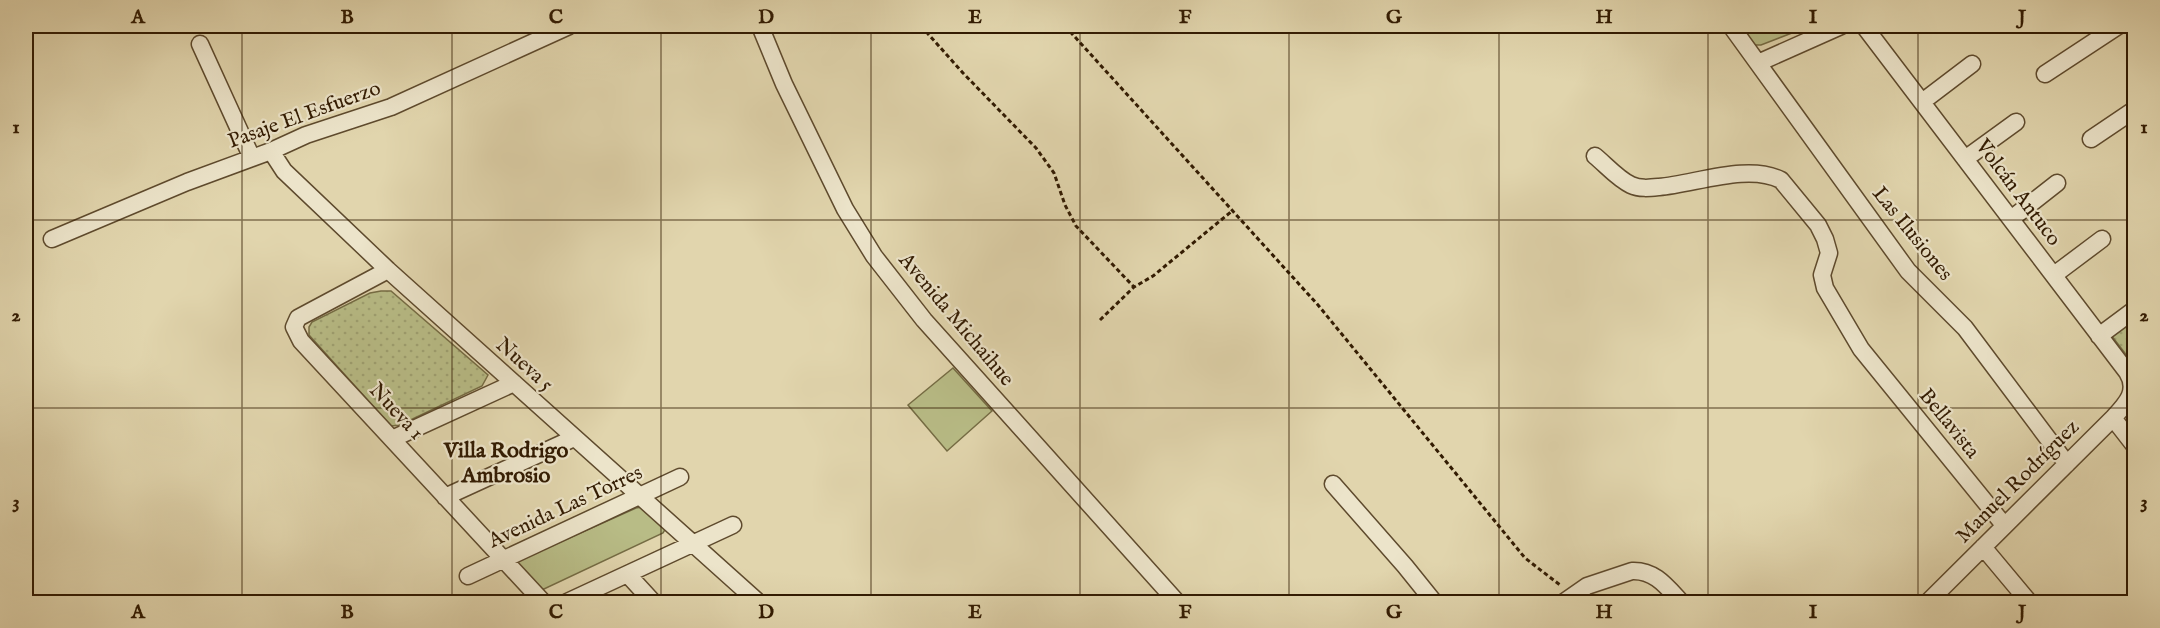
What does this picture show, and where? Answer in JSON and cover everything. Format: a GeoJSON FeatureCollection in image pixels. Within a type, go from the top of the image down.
{"type":"FeatureCollection","features":[{"type":"Feature","properties":{"kind":"street","name":"Pasaje El Esfuerzo"},"geometry":{"type":"LineString","coordinates":[[52,238],[187,182],[272,151],[306,135],[391,107],[569,26]]}},
{"type":"Feature","properties":{"kind":"street","name":"Avenida Michaihue"},"geometry":{"type":"LineString","coordinates":[[760,26],[784,84],[832,185],[859,233],[890,278],[924,320],[1177,603]]}},
{"type":"Feature","properties":{"kind":"street","name":"Las Ilusiones"},"geometry":{"type":"LineString","coordinates":[[1731,26],[1908,271],[1965,328],[2067,464]]}},
{"type":"Feature","properties":{"kind":"street"},"geometry":{"type":"LineString","coordinates":[[1758,63],[1840,26]]}},
{"type":"Feature","properties":{"kind":"street","name":"Volcán Antuco"},"geometry":{"type":"LineString","coordinates":[[1864,26],[2127,372],[2132,389]]}},
{"type":"Feature","properties":{"kind":"street"},"geometry":{"type":"LineString","coordinates":[[2045,74],[2118,26]]}},
{"type":"Feature","properties":{"kind":"street"},"geometry":{"type":"LineString","coordinates":[[200,44],[252,158]]}},
{"type":"Feature","properties":{"kind":"street"},"geometry":{"type":"LineString","coordinates":[[1922,102],[1972,64]]}},
{"type":"Feature","properties":{"kind":"street"},"geometry":{"type":"LineString","coordinates":[[2091,139],[2134,110]]}},
{"type":"Feature","properties":{"kind":"street"},"geometry":{"type":"LineString","coordinates":[[1965,159],[2016,122]]}},
{"type":"Feature","properties":{"kind":"street","name":"Nueva 5"},"geometry":{"type":"LineString","coordinates":[[272,151],[288,176],[388,270],[758,603]]}},
{"type":"Feature","properties":{"kind":"street","name":"Bellavista"},"geometry":{"type":"LineString","coordinates":[[1595,156],[1631,185],[1642,189],[1674,186],[1749,172],[1781,180],[1818,225],[1825,239],[1829,253],[1822,275],[1825,288],[1861,349],[2004,525]]}},
{"type":"Feature","properties":{"kind":"street"},"geometry":{"type":"LineString","coordinates":[[2010,219],[2057,183]]}},
{"type":"Feature","properties":{"kind":"street"},"geometry":{"type":"LineString","coordinates":[[2054,276],[2102,239]]}},
{"type":"Feature","properties":{"kind":"street","name":"Nueva 1"},"geometry":{"type":"LineString","coordinates":[[388,270],[298,318],[294,327],[301,341],[543,603]]}},
{"type":"Feature","properties":{"kind":"street"},"geometry":{"type":"LineString","coordinates":[[2099,336],[2134,310]]}},
{"type":"Feature","properties":{"kind":"street"},"geometry":{"type":"LineString","coordinates":[[392,439],[514,383]]}},
{"type":"Feature","properties":{"kind":"street","name":"Manuel Rodríguez"},"geometry":{"type":"LineString","coordinates":[[1928,603],[2113,418],[2129,400],[2132,389]]}},
{"type":"Feature","properties":{"kind":"street"},"geometry":{"type":"LineString","coordinates":[[2113,418],[2134,445]]}},
{"type":"Feature","properties":{"kind":"street"},"geometry":{"type":"LineString","coordinates":[[446,497],[574,438]]}},
{"type":"Feature","properties":{"kind":"street","name":"Avenida Las Torres"},"geometry":{"type":"LineString","coordinates":[[468,576],[680,477]]}},
{"type":"Feature","properties":{"kind":"street"},"geometry":{"type":"LineString","coordinates":[[1333,483],[1434,603]]}},
{"type":"Feature","properties":{"kind":"street"},"geometry":{"type":"LineString","coordinates":[[567,603],[733,525]]}},
{"type":"Feature","properties":{"kind":"street"},"geometry":{"type":"LineString","coordinates":[[1983,546],[2029,603]]}},
{"type":"Feature","properties":{"kind":"street"},"geometry":{"type":"LineString","coordinates":[[1569,598],[1599,582],[1640,571],[1648,572],[1658,578],[1681,603]]}},
{"type":"Feature","properties":{"kind":"street"},"geometry":{"type":"LineString","coordinates":[[630,573],[653,603]]}},
{"type":"Feature","properties":{"kind":"path"},"geometry":{"type":"LineString","coordinates":[[921,26],[1036,148],[1054,173],[1065,205],[1076,226],[1134,287]]}},
{"type":"Feature","properties":{"kind":"path"},"geometry":{"type":"LineString","coordinates":[[1065,26],[1318,306],[1525,558],[1569,598]]}},
{"type":"Feature","properties":{"kind":"path"},"geometry":{"type":"LineString","coordinates":[[1100,320],[1134,287],[1153,276],[1233,211]]}},
{"type":"Feature","properties":{"kind":"green space"},"geometry":{"type":"Polygon","coordinates":[[[1742,26],[1810,26],[1761,45],[1754,45],[1742,26]]]}},
{"type":"Feature","properties":{"kind":"green space"},"geometry":{"type":"Polygon","coordinates":[[[391,291],[488,375],[482,386],[400,425],[391,426],[309,335],[312,322],[370,293],[391,291]]]}},
{"type":"Feature","properties":{"kind":"green space"},"geometry":{"type":"Polygon","coordinates":[[[2134,318],[2134,365],[2111,335],[2134,318]]]}},
{"type":"Feature","properties":{"kind":"green space"},"geometry":{"type":"Polygon","coordinates":[[[953,368],[992,411],[947,451],[908,405],[953,368]]]}},
{"type":"Feature","properties":{"kind":"green space"},"geometry":{"type":"Polygon","coordinates":[[[642,507],[666,528],[663,533],[544,589],[537,589],[517,565],[520,560],[642,507]]]}},
{"type":"Feature","properties":{"kind":"district","name":"Villa Rodrigo Ambrosio"},"geometry":{"type":"Point","coordinates":[506,462]}}]}
